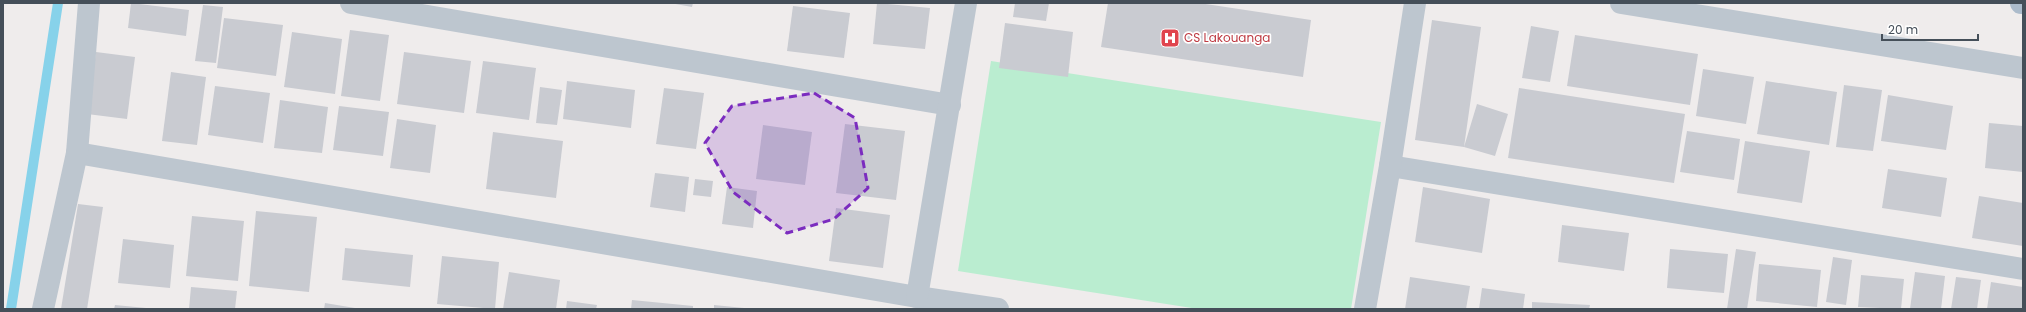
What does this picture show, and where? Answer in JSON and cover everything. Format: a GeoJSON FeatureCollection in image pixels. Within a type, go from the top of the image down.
{"type":"FeatureCollection","features":[{"type":"Feature","properties":{"kind":"street"},"geometry":{"type":"LineString","coordinates":[[43,309],[77,154],[89,3]]}},
{"type":"Feature","properties":{"kind":"street"},"geometry":{"type":"LineString","coordinates":[[351,3],[950,105]]}},
{"type":"Feature","properties":{"kind":"street"},"geometry":{"type":"LineString","coordinates":[[918,297],[966,3]]}},
{"type":"Feature","properties":{"kind":"street"},"geometry":{"type":"LineString","coordinates":[[1365,309],[1390,166],[1415,3]]}},
{"type":"Feature","properties":{"kind":"street"},"geometry":{"type":"LineString","coordinates":[[1620,3],[2023,68]]}},
{"type":"Feature","properties":{"kind":"street"},"geometry":{"type":"LineString","coordinates":[[77,154],[918,297],[998,309]]}},
{"type":"Feature","properties":{"kind":"street"},"geometry":{"type":"LineString","coordinates":[[1390,166],[2023,269]]}},
{"type":"Feature","properties":{"kind":"highlighted area"},"geometry":{"type":"Polygon","coordinates":[[[814,93],[855,118],[868,188],[834,219],[787,233],[733,192],[705,143],[732,106],[814,93]]]}},
{"type":"Feature","properties":{"kind":"green space"},"geometry":{"type":"Polygon","coordinates":[[[991,61],[1381,122],[1351,309],[1198,309],[958,271],[991,61]]]}},
{"type":"Feature","properties":{"kind":"building"},"geometry":{"type":"Polygon","coordinates":[[[131,3],[189,10],[186,36],[128,28],[131,3]]]}},
{"type":"Feature","properties":{"kind":"building"},"geometry":{"type":"Polygon","coordinates":[[[670,3],[693,3],[692,7],[670,3]]]}},
{"type":"Feature","properties":{"kind":"building"},"geometry":{"type":"Polygon","coordinates":[[[877,3],[930,8],[925,49],[873,44],[877,3]]]}},
{"type":"Feature","properties":{"kind":"building"},"geometry":{"type":"Polygon","coordinates":[[[1015,3],[1049,3],[1046,21],[1013,17],[1015,3]]]}},
{"type":"Feature","properties":{"kind":"building"},"geometry":{"type":"Polygon","coordinates":[[[1108,3],[1199,3],[1311,20],[1303,77],[1101,47],[1108,3]]]}},
{"type":"Feature","properties":{"kind":"building"},"geometry":{"type":"Polygon","coordinates":[[[203,5],[223,7],[216,63],[195,61],[203,5]]]}},
{"type":"Feature","properties":{"kind":"building"},"geometry":{"type":"Polygon","coordinates":[[[793,6],[850,13],[844,58],[787,51],[793,6]]]}},
{"type":"Feature","properties":{"kind":"building"},"geometry":{"type":"Polygon","coordinates":[[[224,18],[283,25],[276,76],[217,68],[224,18]]]}},
{"type":"Feature","properties":{"kind":"building"},"geometry":{"type":"Polygon","coordinates":[[[1432,20],[1481,27],[1464,147],[1415,140],[1432,20]]]}},
{"type":"Feature","properties":{"kind":"building"},"geometry":{"type":"Polygon","coordinates":[[[1005,23],[1073,32],[1068,77],[999,68],[1005,23]]]}},
{"type":"Feature","properties":{"kind":"building"},"geometry":{"type":"Polygon","coordinates":[[[1531,26],[1559,31],[1550,82],[1522,78],[1531,26]]]}},
{"type":"Feature","properties":{"kind":"building"},"geometry":{"type":"Polygon","coordinates":[[[350,30],[389,35],[380,101],[341,96],[350,30]]]}},
{"type":"Feature","properties":{"kind":"building"},"geometry":{"type":"Polygon","coordinates":[[[292,32],[342,39],[335,94],[284,87],[292,32]]]}},
{"type":"Feature","properties":{"kind":"building"},"geometry":{"type":"Polygon","coordinates":[[[1575,35],[1698,54],[1690,105],[1567,86],[1575,35]]]}},
{"type":"Feature","properties":{"kind":"building"},"geometry":{"type":"Polygon","coordinates":[[[96,52],[135,57],[127,119],[87,114],[96,52]]]}},
{"type":"Feature","properties":{"kind":"building"},"geometry":{"type":"Polygon","coordinates":[[[404,52],[471,61],[464,113],[397,104],[404,52]]]}},
{"type":"Feature","properties":{"kind":"building"},"geometry":{"type":"Polygon","coordinates":[[[483,61],[536,68],[529,120],[476,113],[483,61]]]}},
{"type":"Feature","properties":{"kind":"building"},"geometry":{"type":"Polygon","coordinates":[[[1703,69],[1754,77],[1746,124],[1696,116],[1703,69]]]}},
{"type":"Feature","properties":{"kind":"building"},"geometry":{"type":"Polygon","coordinates":[[[171,72],[206,77],[197,145],[162,141],[171,72]]]}},
{"type":"Feature","properties":{"kind":"building"},"geometry":{"type":"Polygon","coordinates":[[[567,81],[635,90],[631,128],[563,119],[567,81]]]}},
{"type":"Feature","properties":{"kind":"building"},"geometry":{"type":"Polygon","coordinates":[[[1766,81],[1837,92],[1829,145],[1757,134],[1766,81]]]}},
{"type":"Feature","properties":{"kind":"building"},"geometry":{"type":"Polygon","coordinates":[[[1844,85],[1882,90],[1873,151],[1836,147],[1844,85]]]}},
{"type":"Feature","properties":{"kind":"building"},"geometry":{"type":"Polygon","coordinates":[[[215,86],[270,93],[263,143],[208,135],[215,86]]]}},
{"type":"Feature","properties":{"kind":"building"},"geometry":{"type":"Polygon","coordinates":[[[540,87],[562,90],[557,125],[536,123],[540,87]]]}},
{"type":"Feature","properties":{"kind":"building"},"geometry":{"type":"Polygon","coordinates":[[[664,88],[704,93],[696,149],[656,144],[664,88]]]}},
{"type":"Feature","properties":{"kind":"building"},"geometry":{"type":"Polygon","coordinates":[[[1519,88],[1685,114],[1674,183],[1508,158],[1519,88]]]}},
{"type":"Feature","properties":{"kind":"building"},"geometry":{"type":"Polygon","coordinates":[[[1888,95],[1953,106],[1946,150],[1881,141],[1888,95]]]}},
{"type":"Feature","properties":{"kind":"building"},"geometry":{"type":"Polygon","coordinates":[[[280,100],[328,107],[322,153],[274,148],[280,100]]]}},
{"type":"Feature","properties":{"kind":"building"},"geometry":{"type":"Polygon","coordinates":[[[1477,104],[1508,114],[1495,156],[1464,147],[1477,104]]]}},
{"type":"Feature","properties":{"kind":"building"},"geometry":{"type":"Polygon","coordinates":[[[339,106],[389,112],[383,156],[333,150],[339,106]]]}},
{"type":"Feature","properties":{"kind":"building"},"geometry":{"type":"Polygon","coordinates":[[[397,119],[436,125],[430,173],[390,168],[397,119]]]}},
{"type":"Feature","properties":{"kind":"building"},"geometry":{"type":"Polygon","coordinates":[[[1989,123],[2023,126],[2023,172],[1985,168],[1989,123]]]}},
{"type":"Feature","properties":{"kind":"building"},"geometry":{"type":"Polygon","coordinates":[[[845,124],[905,131],[896,200],[836,193],[845,124]]]}},
{"type":"Feature","properties":{"kind":"building"},"geometry":{"type":"Polygon","coordinates":[[[763,125],[812,132],[805,185],[756,179],[763,125]]]}},
{"type":"Feature","properties":{"kind":"building"},"geometry":{"type":"Polygon","coordinates":[[[1687,131],[1740,139],[1734,180],[1680,172],[1687,131]]]}},
{"type":"Feature","properties":{"kind":"building"},"geometry":{"type":"Polygon","coordinates":[[[493,132],[563,141],[556,198],[486,189],[493,132]]]}},
{"type":"Feature","properties":{"kind":"building"},"geometry":{"type":"Polygon","coordinates":[[[1745,141],[1810,151],[1802,203],[1737,193],[1745,141]]]}},
{"type":"Feature","properties":{"kind":"building"},"geometry":{"type":"Polygon","coordinates":[[[1888,169],[1947,178],[1941,217],[1882,208],[1888,169]]]}},
{"type":"Feature","properties":{"kind":"building"},"geometry":{"type":"Polygon","coordinates":[[[655,173],[689,177],[685,212],[650,207],[655,173]]]}},
{"type":"Feature","properties":{"kind":"building"},"geometry":{"type":"Polygon","coordinates":[[[695,179],[713,181],[711,197],[693,195],[695,179]]]}},
{"type":"Feature","properties":{"kind":"building"},"geometry":{"type":"Polygon","coordinates":[[[727,187],[757,191],[753,228],[722,224],[727,187]]]}},
{"type":"Feature","properties":{"kind":"building"},"geometry":{"type":"Polygon","coordinates":[[[1423,187],[1490,199],[1482,253],[1415,242],[1423,187]]]}},
{"type":"Feature","properties":{"kind":"building"},"geometry":{"type":"Polygon","coordinates":[[[1979,196],[2023,203],[2023,246],[1972,238],[1979,196]]]}},
{"type":"Feature","properties":{"kind":"building"},"geometry":{"type":"Polygon","coordinates":[[[78,204],[103,207],[87,309],[61,309],[78,204]]]}},
{"type":"Feature","properties":{"kind":"building"},"geometry":{"type":"Polygon","coordinates":[[[836,208],[890,215],[883,268],[829,261],[836,208]]]}},
{"type":"Feature","properties":{"kind":"building"},"geometry":{"type":"Polygon","coordinates":[[[256,211],[317,217],[309,292],[249,286],[256,211]]]}},
{"type":"Feature","properties":{"kind":"building"},"geometry":{"type":"Polygon","coordinates":[[[192,216],[244,221],[238,281],[186,276],[192,216]]]}},
{"type":"Feature","properties":{"kind":"building"},"geometry":{"type":"Polygon","coordinates":[[[1562,225],[1629,233],[1624,271],[1558,262],[1562,225]]]}},
{"type":"Feature","properties":{"kind":"building"},"geometry":{"type":"Polygon","coordinates":[[[123,239],[174,245],[170,288],[118,283],[123,239]]]}},
{"type":"Feature","properties":{"kind":"building"},"geometry":{"type":"Polygon","coordinates":[[[345,248],[413,255],[410,287],[342,280],[345,248]]]}},
{"type":"Feature","properties":{"kind":"building"},"geometry":{"type":"Polygon","coordinates":[[[1670,249],[1728,254],[1724,293],[1667,288],[1670,249]]]}},
{"type":"Feature","properties":{"kind":"building"},"geometry":{"type":"Polygon","coordinates":[[[1736,249],[1756,252],[1747,309],[1727,309],[1736,249]]]}},
{"type":"Feature","properties":{"kind":"building"},"geometry":{"type":"Polygon","coordinates":[[[442,256],[499,262],[495,309],[437,304],[442,256]]]}},
{"type":"Feature","properties":{"kind":"building"},"geometry":{"type":"Polygon","coordinates":[[[1833,257],[1852,260],[1846,305],[1826,302],[1833,257]]]}},
{"type":"Feature","properties":{"kind":"building"},"geometry":{"type":"Polygon","coordinates":[[[1759,264],[1821,270],[1817,307],[1756,301],[1759,264]]]}},
{"type":"Feature","properties":{"kind":"building"},"geometry":{"type":"Polygon","coordinates":[[[509,272],[560,280],[556,309],[503,309],[509,272]]]}},
{"type":"Feature","properties":{"kind":"building"},"geometry":{"type":"Polygon","coordinates":[[[1915,272],[1945,276],[1941,309],[1910,309],[1915,272]]]}},
{"type":"Feature","properties":{"kind":"building"},"geometry":{"type":"Polygon","coordinates":[[[1861,275],[1904,279],[1901,309],[1858,307],[1861,275]]]}},
{"type":"Feature","properties":{"kind":"building"},"geometry":{"type":"Polygon","coordinates":[[[1410,277],[1470,286],[1466,309],[1405,309],[1410,277]]]}},
{"type":"Feature","properties":{"kind":"building"},"geometry":{"type":"Polygon","coordinates":[[[1956,277],[1981,280],[1977,309],[1951,309],[1956,277]]]}},
{"type":"Feature","properties":{"kind":"building"},"geometry":{"type":"Polygon","coordinates":[[[1991,282],[2023,287],[2023,309],[1987,309],[1991,282]]]}},
{"type":"Feature","properties":{"kind":"building"},"geometry":{"type":"Polygon","coordinates":[[[191,287],[237,291],[235,309],[189,309],[191,287]]]}},
{"type":"Feature","properties":{"kind":"building"},"geometry":{"type":"Polygon","coordinates":[[[1482,288],[1525,294],[1523,309],[1479,309],[1482,288]]]}},
{"type":"Feature","properties":{"kind":"building"},"geometry":{"type":"Polygon","coordinates":[[[632,300],[693,306],[693,309],[631,309],[632,300]]]}},
{"type":"Feature","properties":{"kind":"building"},"geometry":{"type":"Polygon","coordinates":[[[567,301],[597,305],[596,309],[566,309],[567,301]]]}},
{"type":"Feature","properties":{"kind":"building"},"geometry":{"type":"Polygon","coordinates":[[[1532,302],[1590,305],[1589,309],[1532,309],[1532,302]]]}},
{"type":"Feature","properties":{"kind":"building"},"geometry":{"type":"Polygon","coordinates":[[[325,303],[355,308],[355,309],[324,309],[325,303]]]}},
{"type":"Feature","properties":{"kind":"building"},"geometry":{"type":"Polygon","coordinates":[[[115,305],[146,308],[146,309],[114,309],[115,305]]]}},
{"type":"Feature","properties":{"kind":"building"},"geometry":{"type":"Polygon","coordinates":[[[714,305],[744,308],[744,309],[714,309],[714,305]]]}},
{"type":"Feature","properties":{"kind":"waterway"},"geometry":{"type":"LineString","coordinates":[[11,309],[58,3]]}},
{"type":"Feature","properties":{"kind":"place","name":"CS Lakouanga"},"geometry":{"type":"Point","coordinates":[1170,38]}}]}
